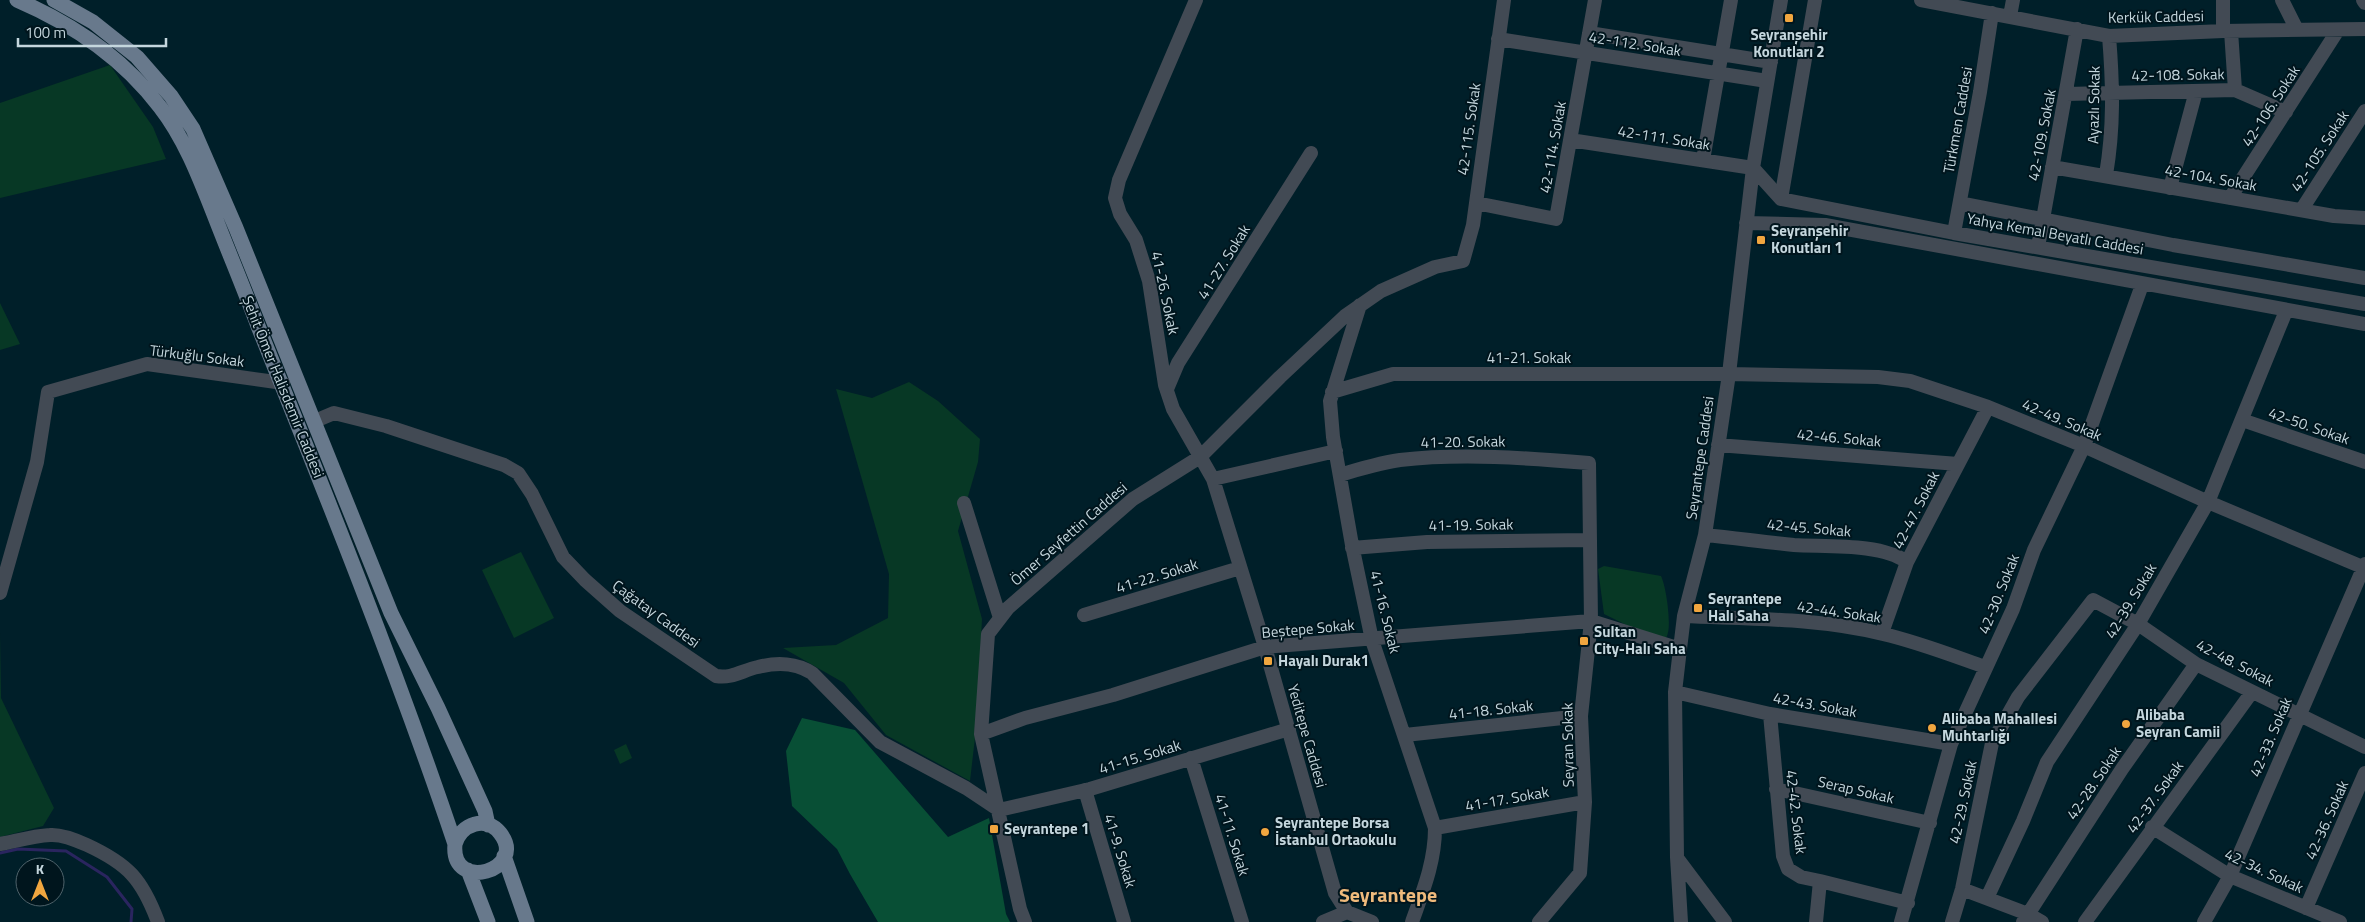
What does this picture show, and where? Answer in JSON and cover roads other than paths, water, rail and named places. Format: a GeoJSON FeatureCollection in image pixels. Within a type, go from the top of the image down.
{"type":"FeatureCollection","features":[{"type":"Feature","properties":{"kind":"main road","name":"Şehit Ömer Halisdemir Caddesi"},"geometry":{"type":"LineString","coordinates":[[17,0],[65,24],[104,49],[126,68],[162,109],[194,167],[283,383],[403,694],[455,844]]}},
{"type":"Feature","properties":{"kind":"main road","name":"Şehit Ömer Halisdemir Caddesi"},"geometry":{"type":"LineString","coordinates":[[54,0],[115,37],[155,75],[183,111],[210,164],[391,614],[438,708],[485,811],[488,825]]}},
{"type":"Feature","properties":{"kind":"main road"},"geometry":{"type":"LineString","coordinates":[[468,870],[478,873],[489,872],[499,865],[504,856],[505,848],[502,837],[497,830],[488,825],[478,823],[466,827],[460,833],[455,844],[457,858],[468,870],[488,922]]}},
{"type":"Feature","properties":{"kind":"main road"},"geometry":{"type":"LineString","coordinates":[[504,856],[527,922]]}},
{"type":"Feature","properties":{"kind":"street","name":"41-26. Sokak"},"geometry":{"type":"LineString","coordinates":[[1196,0],[1119,180],[1115,198],[1120,214],[1136,240],[1149,281],[1167,389],[1173,409],[1200,457]]}},
{"type":"Feature","properties":{"kind":"street","name":"42-115. Sokak"},"geometry":{"type":"LineString","coordinates":[[1463,261],[1473,225],[1504,0]]}},
{"type":"Feature","properties":{"kind":"street","name":"42-114. Sokak"},"geometry":{"type":"LineString","coordinates":[[1476,204],[1556,219],[1595,0]]}},
{"type":"Feature","properties":{"kind":"street"},"geometry":{"type":"LineString","coordinates":[[1704,160],[1731,0]]}},
{"type":"Feature","properties":{"kind":"street","name":"Seyrantepe Caddesi"},"geometry":{"type":"LineString","coordinates":[[1681,922],[1676,857],[1675,692],[1684,616],[1705,535],[1728,374],[1753,168],[1781,0]]}},
{"type":"Feature","properties":{"kind":"street"},"geometry":{"type":"LineString","coordinates":[[1780,199],[1816,0]]}},
{"type":"Feature","properties":{"kind":"street","name":"Kerkük Caddesi"},"geometry":{"type":"LineString","coordinates":[[1921,0],[2109,36],[2227,31],[2365,29]]}},
{"type":"Feature","properties":{"kind":"street"},"geometry":{"type":"LineString","coordinates":[[2010,16],[2013,0]]}},
{"type":"Feature","properties":{"kind":"street"},"geometry":{"type":"LineString","coordinates":[[2223,0],[2235,90]]}},
{"type":"Feature","properties":{"kind":"street"},"geometry":{"type":"LineString","coordinates":[[2282,0],[2297,30]]}},
{"type":"Feature","properties":{"kind":"street","name":"Türkmen Caddesi"},"geometry":{"type":"LineString","coordinates":[[1954,233],[1980,92],[1992,13]]}},
{"type":"Feature","properties":{"kind":"street","name":"42-109. Sokak"},"geometry":{"type":"LineString","coordinates":[[2038,247],[2077,29]]}},
{"type":"Feature","properties":{"kind":"street","name":"42-106. Sokak"},"geometry":{"type":"LineString","coordinates":[[2230,198],[2338,30]]}},
{"type":"Feature","properties":{"kind":"street","name":"42-112. Sokak"},"geometry":{"type":"LineString","coordinates":[[1589,33],[1770,62]]}},
{"type":"Feature","properties":{"kind":"street","name":"Ayazlı Sokak"},"geometry":{"type":"LineString","coordinates":[[2106,175],[2112,139],[2113,93],[2109,36]]}},
{"type":"Feature","properties":{"kind":"street","name":"42-112. Sokak"},"geometry":{"type":"LineString","coordinates":[[1498,39],[1768,81]]}},
{"type":"Feature","properties":{"kind":"street","name":"42-108. Sokak"},"geometry":{"type":"LineString","coordinates":[[2066,94],[2235,90],[2286,112]]}},
{"type":"Feature","properties":{"kind":"street"},"geometry":{"type":"LineString","coordinates":[[2170,188],[2196,91]]}},
{"type":"Feature","properties":{"kind":"street","name":"42-105. Sokak"},"geometry":{"type":"LineString","coordinates":[[2302,209],[2365,111]]}},
{"type":"Feature","properties":{"kind":"street","name":"42-111. Sokak"},"geometry":{"type":"LineString","coordinates":[[1570,140],[1753,168]]}},
{"type":"Feature","properties":{"kind":"street","name":"41-27. Sokak"},"geometry":{"type":"LineString","coordinates":[[1167,389],[1178,363],[1311,153]]}},
{"type":"Feature","properties":{"kind":"street","name":"42-104. Sokak"},"geometry":{"type":"LineString","coordinates":[[2052,167],[2334,216],[2365,218]]}},
{"type":"Feature","properties":{"kind":"street"},"geometry":{"type":"LineString","coordinates":[[1753,168],[1780,199]]}},
{"type":"Feature","properties":{"kind":"street","name":"Yahya Kemal Beyatlı Caddesi"},"geometry":{"type":"LineString","coordinates":[[1780,199],[1954,233],[2365,304]]}},
{"type":"Feature","properties":{"kind":"street"},"geometry":{"type":"LineString","coordinates":[[1960,203],[2173,245],[2365,278]]}},
{"type":"Feature","properties":{"kind":"street"},"geometry":{"type":"LineString","coordinates":[[1746,223],[1825,225],[2142,285],[2365,324]]}},
{"type":"Feature","properties":{"kind":"street","name":"Ömer Seyfettin Caddesi"},"geometry":{"type":"LineString","coordinates":[[1025,922],[1020,909],[981,734],[988,634],[1008,608],[1133,499],[1200,457],[1280,377],[1345,316],[1381,291],[1435,267],[1463,261]]}},
{"type":"Feature","properties":{"kind":"street","name":"42-30. Sokak"},"geometry":{"type":"LineString","coordinates":[[1901,922],[1908,903],[1951,744],[2013,609],[2034,550],[2084,446],[2142,285]]}},
{"type":"Feature","properties":{"kind":"street","name":"41-16. Sokak"},"geometry":{"type":"LineString","coordinates":[[1360,305],[1330,401],[1352,548],[1372,640],[1435,828],[1435,843],[1429,875],[1412,922]]}},
{"type":"Feature","properties":{"kind":"street","name":"42-39. Sokak"},"geometry":{"type":"LineString","coordinates":[[1987,898],[2023,821],[2047,762],[2138,624],[2208,502],[2286,311]]}},
{"type":"Feature","properties":{"kind":"street","name":"Türkuğlu Sokak"},"geometry":{"type":"LineString","coordinates":[[0,593],[37,462],[48,392],[147,364],[283,383]]}},
{"type":"Feature","properties":{"kind":"street","name":"41-21. Sokak"},"geometry":{"type":"LineString","coordinates":[[1332,392],[1393,374],[1728,374]]}},
{"type":"Feature","properties":{"kind":"street","name":"42-49. Sokak"},"geometry":{"type":"LineString","coordinates":[[1728,374],[1910,381],[1988,407],[2084,446],[2208,502],[2364,567]]}},
{"type":"Feature","properties":{"kind":"street","name":"42-47. Sokak"},"geometry":{"type":"LineString","coordinates":[[1882,633],[1907,562],[1988,407]]}},
{"type":"Feature","properties":{"kind":"street","name":"Çağatay Caddesi"},"geometry":{"type":"LineString","coordinates":[[314,421],[334,413],[386,426],[504,465],[518,473],[532,494],[563,557],[620,611],[716,676],[727,678],[759,666],[800,665],[812,673],[880,742],[966,788],[999,810]]}},
{"type":"Feature","properties":{"kind":"street","name":"42-50. Sokak"},"geometry":{"type":"LineString","coordinates":[[2242,420],[2365,462]]}},
{"type":"Feature","properties":{"kind":"street","name":"42-46. Sokak"},"geometry":{"type":"LineString","coordinates":[[1718,445],[1958,464]]}},
{"type":"Feature","properties":{"kind":"street"},"geometry":{"type":"LineString","coordinates":[[1212,479],[1336,451]]}},
{"type":"Feature","properties":{"kind":"street","name":"Yeditepe Caddesi"},"geometry":{"type":"LineString","coordinates":[[1200,457],[1212,479],[1265,646],[1335,893],[1347,912]]}},
{"type":"Feature","properties":{"kind":"street","name":"41-20. Sokak"},"geometry":{"type":"LineString","coordinates":[[1340,475],[1399,460],[1440,457],[1514,458],[1589,463]]}},
{"type":"Feature","properties":{"kind":"street","name":"Seyran Sokak"},"geometry":{"type":"LineString","coordinates":[[1539,922],[1580,873],[1585,802],[1580,716],[1590,621],[1589,463]]}},
{"type":"Feature","properties":{"kind":"street"},"geometry":{"type":"LineString","coordinates":[[964,503],[1000,618]]}},
{"type":"Feature","properties":{"kind":"street","name":"42-45. Sokak"},"geometry":{"type":"LineString","coordinates":[[1705,535],[1794,545],[1868,550],[1897,554],[1907,562]]}},
{"type":"Feature","properties":{"kind":"street","name":"41-19. Sokak"},"geometry":{"type":"LineString","coordinates":[[1352,548],[1427,542],[1590,540]]}},
{"type":"Feature","properties":{"kind":"street","name":"42-33. Sokak"},"geometry":{"type":"LineString","coordinates":[[2204,922],[2230,876],[2299,713],[2364,567]]}},
{"type":"Feature","properties":{"kind":"street","name":"41-22. Sokak"},"geometry":{"type":"LineString","coordinates":[[1084,615],[1240,568]]}},
{"type":"Feature","properties":{"kind":"street","name":"42-48. Sokak"},"geometry":{"type":"LineString","coordinates":[[2094,600],[2138,624],[2196,664],[2299,713],[2365,748]]}},
{"type":"Feature","properties":{"kind":"street","name":"42-29. Sokak"},"geometry":{"type":"LineString","coordinates":[[1952,922],[1962,888],[1992,743],[2018,697],[2094,600]]}},
{"type":"Feature","properties":{"kind":"street","name":"42-44. Sokak"},"geometry":{"type":"LineString","coordinates":[[1684,616],[1843,626],[1882,633],[1935,648],[1985,667]]}},
{"type":"Feature","properties":{"kind":"street"},"geometry":{"type":"LineString","coordinates":[[1590,621],[1680,649]]}},
{"type":"Feature","properties":{"kind":"street","name":"Beştepe Sokak"},"geometry":{"type":"LineString","coordinates":[[981,734],[1025,718],[1113,695],[1265,646],[1372,640],[1464,630],[1590,621]]}},
{"type":"Feature","properties":{"kind":"street","name":"42-28. Sokak"},"geometry":{"type":"LineString","coordinates":[[2025,918],[2122,769],[2196,664]]}},
{"type":"Feature","properties":{"kind":"street","name":"42-43. Sokak"},"geometry":{"type":"LineString","coordinates":[[1675,692],[1770,714],[1951,744]]}},
{"type":"Feature","properties":{"kind":"street","name":"42-37. Sokak"},"geometry":{"type":"LineString","coordinates":[[2085,922],[2152,827],[2252,692]]}},
{"type":"Feature","properties":{"kind":"street","name":"42-42. Sokak"},"geometry":{"type":"LineString","coordinates":[[1770,714],[1783,856],[1788,869],[1801,876],[1820,882]]}},
{"type":"Feature","properties":{"kind":"street","name":"41-18. Sokak"},"geometry":{"type":"LineString","coordinates":[[1405,735],[1580,716]]}},
{"type":"Feature","properties":{"kind":"street","name":"41-15. Sokak"},"geometry":{"type":"LineString","coordinates":[[999,810],[1085,790],[1289,729]]}},
{"type":"Feature","properties":{"kind":"street","name":"41-11. Sokak"},"geometry":{"type":"LineString","coordinates":[[1191,758],[1242,922]]}},
{"type":"Feature","properties":{"kind":"street","name":"42-36. Sokak"},"geometry":{"type":"LineString","coordinates":[[2306,908],[2365,774]]}},
{"type":"Feature","properties":{"kind":"street","name":"Serap Sokak"},"geometry":{"type":"LineString","coordinates":[[1776,789],[1930,823]]}},
{"type":"Feature","properties":{"kind":"street","name":"41-9. Sokak"},"geometry":{"type":"LineString","coordinates":[[1085,790],[1124,922]]}},
{"type":"Feature","properties":{"kind":"street","name":"41-17. Sokak"},"geometry":{"type":"LineString","coordinates":[[1435,828],[1585,802]]}},
{"type":"Feature","properties":{"kind":"street","name":"42-34. Sokak"},"geometry":{"type":"LineString","coordinates":[[2152,827],[2230,876],[2340,922]]}},
{"type":"Feature","properties":{"kind":"street"},"geometry":{"type":"LineString","coordinates":[[0,844],[51,835],[74,840],[103,853],[118,861],[132,873],[142,888],[158,922]]}},
{"type":"Feature","properties":{"kind":"street"},"geometry":{"type":"LineString","coordinates":[[1676,857],[1725,922]]}},
{"type":"Feature","properties":{"kind":"street"},"geometry":{"type":"LineString","coordinates":[[1816,922],[1820,882],[1908,903]]}},
{"type":"Feature","properties":{"kind":"street"},"geometry":{"type":"LineString","coordinates":[[1962,888],[1987,898],[2025,918],[2042,922]]}},
{"type":"Feature","properties":{"kind":"street"},"geometry":{"type":"LineString","coordinates":[[1323,922],[1347,912],[1372,922]]}},
{"type":"Feature","properties":{"kind":"waterway"},"geometry":{"type":"LineString","coordinates":[[0,853],[18,849],[66,851],[107,877],[132,909],[131,922]]}},
{"type":"Feature","properties":{"kind":"place","name":"Seyranşehir Konutları 2"},"geometry":{"type":"Point","coordinates":[1789,18]}},
{"type":"Feature","properties":{"kind":"place","name":"Seyranşehir Konutları 1"},"geometry":{"type":"Point","coordinates":[1761,240]}},
{"type":"Feature","properties":{"kind":"place","name":"Seyrantepe Halı Saha"},"geometry":{"type":"Point","coordinates":[1698,608]}},
{"type":"Feature","properties":{"kind":"place","name":"Sultan City-Halı Saha"},"geometry":{"type":"Point","coordinates":[1584,641]}},
{"type":"Feature","properties":{"kind":"place","name":"Hayalı Durak1"},"geometry":{"type":"Point","coordinates":[1268,661]}},
{"type":"Feature","properties":{"kind":"place","name":"Alibaba Seyran Camii"},"geometry":{"type":"Point","coordinates":[2126,724]}},
{"type":"Feature","properties":{"kind":"place","name":"Alibaba Mahallesi Muhtarlığı"},"geometry":{"type":"Point","coordinates":[1932,728]}},
{"type":"Feature","properties":{"kind":"place","name":"Seyrantepe 1"},"geometry":{"type":"Point","coordinates":[994,829]}},
{"type":"Feature","properties":{"kind":"place","name":"Seyrantepe Borsa İstanbul Ortaokulu"},"geometry":{"type":"Point","coordinates":[1265,832]}},
{"type":"Feature","properties":{"kind":"district","name":"Seyrantepe"},"geometry":{"type":"Point","coordinates":[1388,895]}}]}
